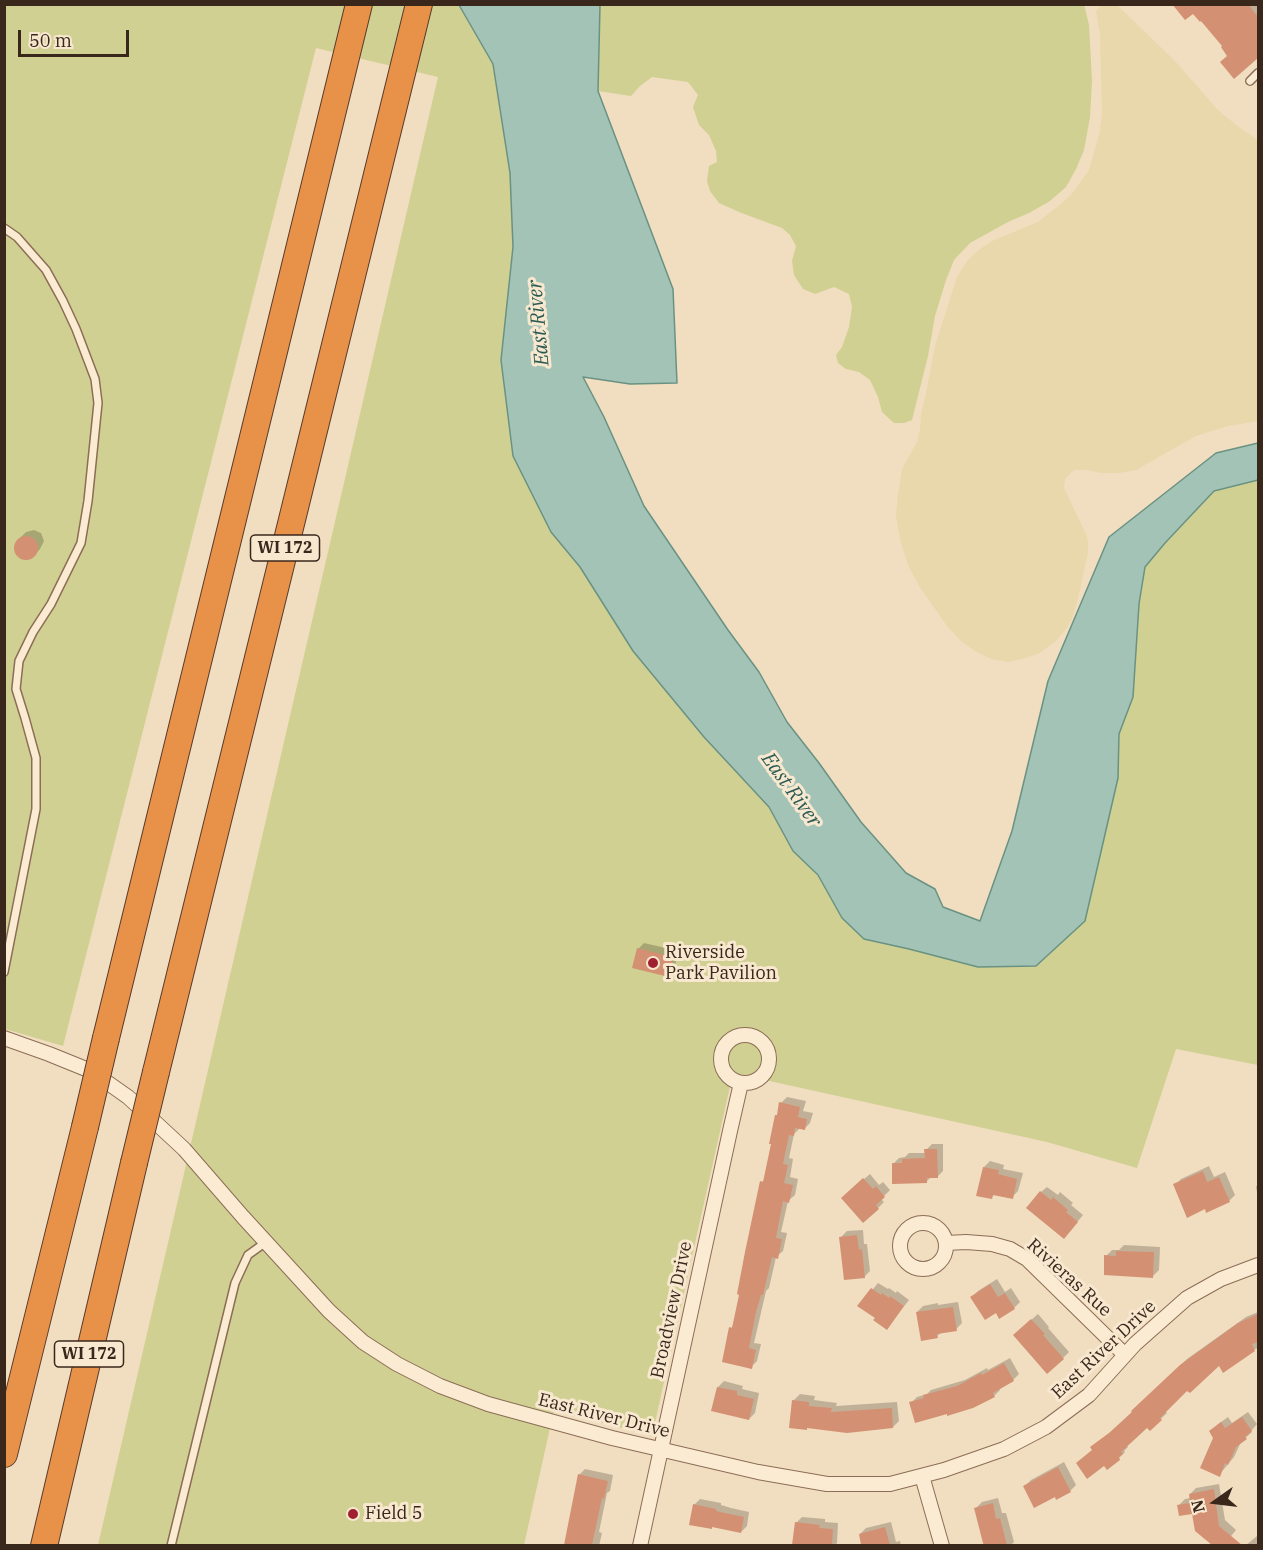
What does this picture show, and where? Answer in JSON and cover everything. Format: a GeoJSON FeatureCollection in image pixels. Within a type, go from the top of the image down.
{"type":"FeatureCollection","features":[{"type":"Feature","properties":{"kind":"highway","name":"WI 172"},"geometry":{"type":"LineString","coordinates":[[4,1454],[359,8]]}},
{"type":"Feature","properties":{"kind":"highway","name":"WI 172"},"geometry":{"type":"LineString","coordinates":[[45,1545],[156,1072],[417,15]]}},
{"type":"Feature","properties":{"kind":"street","name":"East River Drive"},"geometry":{"type":"LineString","coordinates":[[4,1038],[49,1053],[91,1071],[128,1097],[184,1149],[329,1311],[363,1342],[397,1364],[440,1386],[488,1404],[612,1438],[758,1472],[827,1484],[890,1484],[944,1470],[1004,1449],[1046,1427],[1089,1395],[1135,1344],[1187,1298],[1221,1279],[1258,1265]]}},
{"type":"Feature","properties":{"kind":"street","name":"Broadview Drive"},"geometry":{"type":"LineString","coordinates":[[640,1545],[741,1083]]}},
{"type":"Feature","properties":{"kind":"street","name":"Rivieras Rue"},"geometry":{"type":"LineString","coordinates":[[946,1243],[992,1244],[1010,1249],[1027,1258],[1125,1355]]}},
{"type":"Feature","properties":{"kind":"street"},"geometry":{"type":"LineString","coordinates":[[922,1476],[942,1545]]}},
{"type":"Feature","properties":{"kind":"lane"},"geometry":{"type":"LineString","coordinates":[[1250,81],[1258,73]]}},
{"type":"Feature","properties":{"kind":"lane"},"geometry":{"type":"LineString","coordinates":[[4,228],[16,237],[46,270],[63,301],[95,379],[98,403],[88,501],[81,543],[51,604],[33,632],[19,661],[16,689],[36,758],[36,809],[4,972]]}},
{"type":"Feature","properties":{"kind":"lane"},"geometry":{"type":"LineString","coordinates":[[171,1545],[236,1283],[248,1255],[266,1242]]}},
{"type":"Feature","properties":{"kind":"shaded area"},"geometry":{"type":"Polygon","coordinates":[[[1102,4],[1117,5],[1174,60],[1218,110],[1258,140],[1258,421],[1228,426],[1196,436],[1136,470],[1101,473],[1074,470],[1065,479],[1064,488],[1085,532],[1088,553],[1072,619],[1057,640],[1040,653],[1008,662],[991,659],[961,641],[947,626],[919,586],[908,565],[901,543],[896,516],[898,495],[902,469],[917,442],[935,346],[957,277],[968,260],[980,249],[992,241],[1038,222],[1057,207],[1071,195],[1089,170],[1100,131],[1102,112],[1100,34],[1096,11],[1102,4]]]}},
{"type":"Feature","properties":{"kind":"green space"},"geometry":{"type":"Polygon","coordinates":[[[1084,4],[1089,25],[1092,81],[1090,117],[1084,150],[1076,169],[1066,187],[1050,201],[970,243],[954,260],[935,316],[928,356],[912,420],[904,423],[894,423],[882,412],[870,380],[859,372],[846,369],[838,363],[836,355],[842,347],[849,327],[852,307],[849,294],[834,287],[815,294],[803,289],[794,275],[792,261],[796,246],[790,235],[782,228],[719,203],[710,191],[707,181],[709,166],[717,162],[716,151],[709,135],[699,125],[693,107],[698,95],[688,82],[652,77],[631,96],[598,91],[600,5],[1084,4]]]}},
{"type":"Feature","properties":{"kind":"green space"},"geometry":{"type":"Polygon","coordinates":[[[4,5],[459,5],[493,64],[510,173],[513,247],[551,532],[580,567],[633,651],[704,737],[769,807],[793,851],[818,876],[842,917],[864,939],[909,949],[1085,921],[1118,778],[1119,734],[1133,697],[1139,604],[1145,567],[1214,491],[1258,480],[1258,1065],[1176,1049],[1137,1168],[1047,1142],[733,1073],[652,1436],[554,1410],[524,1545],[98,1545],[438,77],[316,48],[63,1046],[5,1029],[4,5]]]}},
{"type":"Feature","properties":{"kind":"water","name":"East River"},"geometry":{"type":"Polygon","coordinates":[[[459,5],[600,5],[598,91],[673,289],[677,383],[630,384],[583,377],[604,417],[644,506],[759,672],[787,722],[861,822],[906,873],[935,889],[943,907],[980,921],[1012,831],[1048,681],[1109,537],[1216,453],[1258,443],[1258,480],[1214,491],[1145,567],[1139,604],[1133,697],[1119,734],[1118,778],[1085,921],[1036,966],[978,967],[864,939],[842,918],[818,875],[793,851],[769,807],[704,737],[633,651],[580,567],[551,532],[513,456],[501,360],[513,247],[510,173],[493,64],[459,5]]]}},
{"type":"Feature","properties":{"kind":"building"},"geometry":{"type":"Polygon","coordinates":[[[1172,4],[1248,4],[1258,17],[1258,58],[1234,79],[1220,62],[1227,56],[1222,46],[1193,14],[1185,20],[1172,4]]]}},
{"type":"Feature","properties":{"kind":"building"},"geometry":{"type":"Polygon","coordinates":[[[26,536],[31,537],[37,543],[37,553],[31,559],[26,560],[21,559],[15,553],[14,548],[15,543],[21,537],[26,536]]]}},
{"type":"Feature","properties":{"kind":"building","name":"Riverside Park Pavilion"},"geometry":{"type":"Polygon","coordinates":[[[637,948],[673,957],[669,977],[632,968],[637,948]]]}},
{"type":"Feature","properties":{"kind":"building"},"geometry":{"type":"Polygon","coordinates":[[[779,1102],[800,1107],[798,1117],[807,1119],[805,1130],[795,1128],[794,1136],[789,1135],[783,1164],[788,1165],[784,1183],[793,1185],[789,1203],[783,1201],[776,1238],[782,1239],[778,1259],[772,1257],[763,1295],[761,1295],[756,1312],[749,1348],[756,1350],[752,1369],[722,1362],[729,1327],[732,1328],[745,1252],[760,1181],[763,1182],[779,1102]]]}},
{"type":"Feature","properties":{"kind":"building"},"geometry":{"type":"Polygon","coordinates":[[[924,1149],[937,1149],[938,1178],[927,1178],[927,1183],[892,1184],[892,1163],[902,1163],[902,1159],[925,1158],[924,1149]]]}},
{"type":"Feature","properties":{"kind":"building"},"geometry":{"type":"Polygon","coordinates":[[[983,1167],[999,1170],[998,1174],[1017,1179],[1013,1199],[993,1195],[992,1199],[976,1196],[983,1167]]]}},
{"type":"Feature","properties":{"kind":"building"},"geometry":{"type":"Polygon","coordinates":[[[1203,1171],[1207,1182],[1219,1177],[1230,1202],[1206,1213],[1205,1209],[1187,1218],[1173,1184],[1203,1171]]]}},
{"type":"Feature","properties":{"kind":"building"},"geometry":{"type":"Polygon","coordinates":[[[863,1178],[873,1189],[876,1186],[885,1197],[876,1205],[879,1209],[863,1223],[841,1198],[863,1178]]]}},
{"type":"Feature","properties":{"kind":"building"},"geometry":{"type":"Polygon","coordinates":[[[1040,1191],[1051,1200],[1053,1197],[1078,1222],[1064,1239],[1026,1208],[1040,1191]]]}},
{"type":"Feature","properties":{"kind":"building"},"geometry":{"type":"Polygon","coordinates":[[[857,1235],[859,1250],[862,1249],[865,1278],[844,1280],[839,1237],[857,1235]]]}},
{"type":"Feature","properties":{"kind":"building"},"geometry":{"type":"Polygon","coordinates":[[[1116,1251],[1154,1252],[1153,1278],[1104,1275],[1104,1255],[1116,1256],[1116,1251]]]}},
{"type":"Feature","properties":{"kind":"building"},"geometry":{"type":"Polygon","coordinates":[[[990,1284],[998,1297],[1005,1293],[1015,1309],[999,1319],[996,1313],[985,1320],[970,1297],[990,1284]]]}},
{"type":"Feature","properties":{"kind":"building"},"geometry":{"type":"Polygon","coordinates":[[[871,1288],[881,1295],[882,1293],[889,1298],[890,1296],[904,1306],[887,1330],[873,1320],[875,1318],[857,1306],[871,1288]]]}},
{"type":"Feature","properties":{"kind":"building"},"geometry":{"type":"Polygon","coordinates":[[[953,1307],[957,1331],[937,1334],[938,1338],[921,1341],[916,1312],[953,1307]]]}},
{"type":"Feature","properties":{"kind":"building"},"geometry":{"type":"Polygon","coordinates":[[[1258,1314],[1258,1342],[1252,1344],[1255,1351],[1223,1373],[1219,1366],[1190,1393],[1187,1391],[1150,1431],[1147,1428],[1121,1452],[1123,1454],[1119,1457],[1120,1460],[1107,1470],[1104,1466],[1087,1479],[1076,1463],[1092,1450],[1090,1447],[1109,1433],[1180,1365],[1238,1323],[1258,1314]]]}},
{"type":"Feature","properties":{"kind":"building"},"geometry":{"type":"Polygon","coordinates":[[[1031,1319],[1064,1359],[1047,1374],[1013,1335],[1031,1319]]]}},
{"type":"Feature","properties":{"kind":"building"},"geometry":{"type":"Polygon","coordinates":[[[1004,1363],[1014,1381],[993,1393],[995,1397],[973,1408],[915,1423],[909,1402],[924,1398],[923,1395],[957,1386],[1004,1363]]]}},
{"type":"Feature","properties":{"kind":"building"},"geometry":{"type":"Polygon","coordinates":[[[717,1387],[737,1391],[737,1395],[754,1399],[749,1420],[711,1411],[717,1387]]]}},
{"type":"Feature","properties":{"kind":"building"},"geometry":{"type":"Polygon","coordinates":[[[792,1400],[809,1402],[809,1406],[832,1408],[831,1412],[892,1408],[893,1428],[847,1433],[789,1428],[792,1400]]]}},
{"type":"Feature","properties":{"kind":"building"},"geometry":{"type":"Polygon","coordinates":[[[1242,1417],[1252,1431],[1245,1437],[1247,1439],[1236,1447],[1228,1465],[1225,1463],[1220,1477],[1200,1468],[1213,1438],[1209,1431],[1221,1422],[1225,1428],[1242,1417]]]}},
{"type":"Feature","properties":{"kind":"building"},"geometry":{"type":"Polygon","coordinates":[[[1058,1467],[1071,1492],[1034,1508],[1023,1486],[1058,1467]]]}},
{"type":"Feature","properties":{"kind":"building"},"geometry":{"type":"Polygon","coordinates":[[[578,1474],[608,1481],[592,1545],[564,1545],[578,1474]]]}},
{"type":"Feature","properties":{"kind":"building"},"geometry":{"type":"Polygon","coordinates":[[[1214,1489],[1219,1526],[1242,1545],[1212,1545],[1195,1531],[1192,1514],[1179,1516],[1177,1505],[1190,1503],[1189,1494],[1214,1489]]]}},
{"type":"Feature","properties":{"kind":"building"},"geometry":{"type":"Polygon","coordinates":[[[993,1503],[996,1519],[1000,1518],[1007,1545],[984,1545],[983,1543],[974,1508],[993,1503]]]}},
{"type":"Feature","properties":{"kind":"building"},"geometry":{"type":"Polygon","coordinates":[[[693,1504],[744,1517],[741,1533],[689,1525],[693,1504]]]}},
{"type":"Feature","properties":{"kind":"building"},"geometry":{"type":"Polygon","coordinates":[[[795,1522],[833,1529],[832,1545],[792,1545],[795,1522]]]}},
{"type":"Feature","properties":{"kind":"building"},"geometry":{"type":"Polygon","coordinates":[[[885,1527],[890,1545],[861,1545],[859,1534],[885,1527]]]}},
{"type":"Feature","properties":{"kind":"place","name":"Riverside Park Pavilion"},"geometry":{"type":"Point","coordinates":[653,963]}},
{"type":"Feature","properties":{"kind":"place","name":"Field 5"},"geometry":{"type":"Point","coordinates":[353,1514]}}]}
